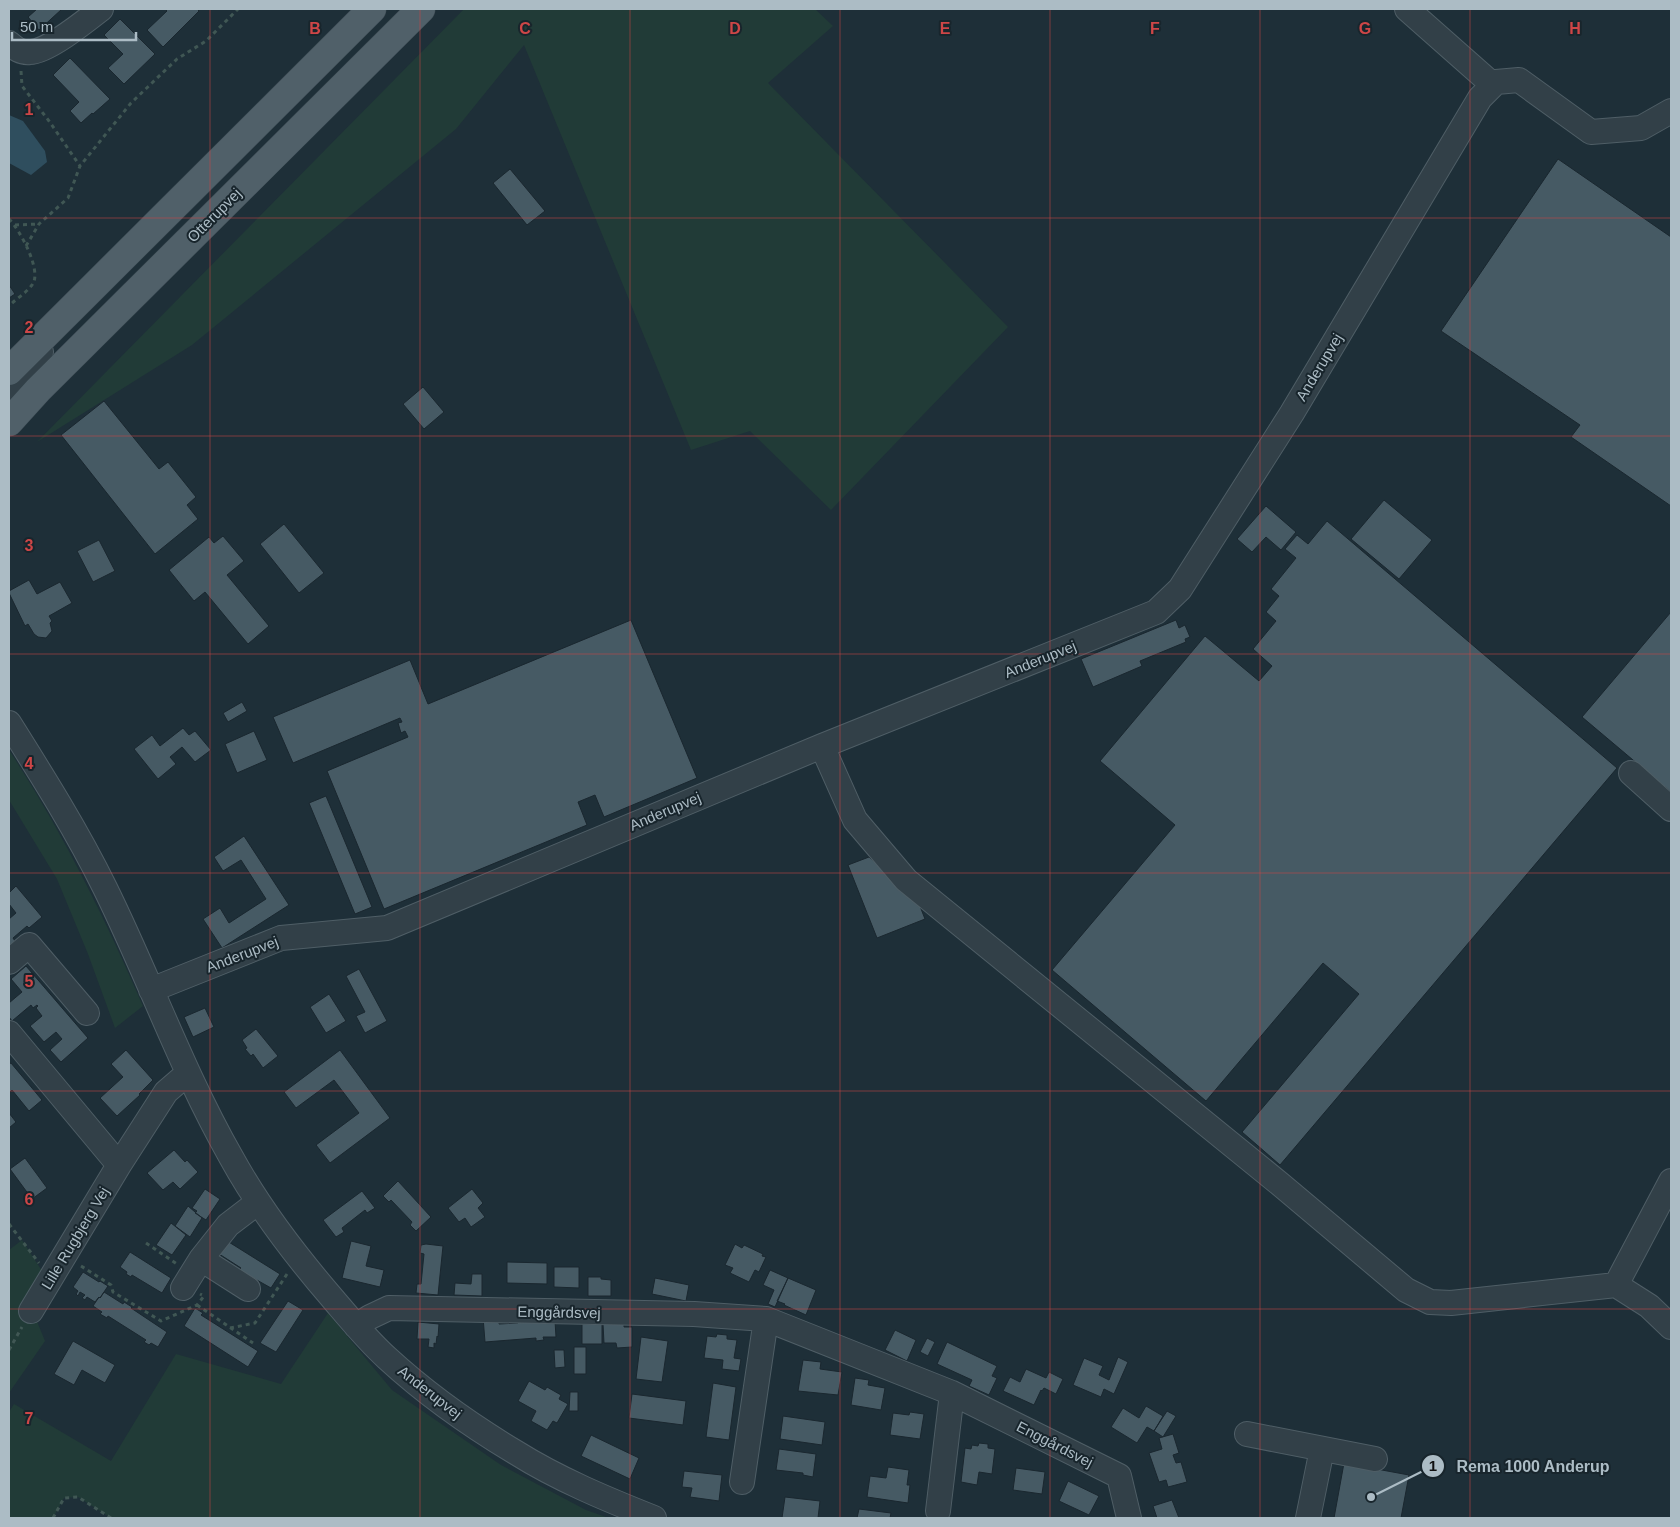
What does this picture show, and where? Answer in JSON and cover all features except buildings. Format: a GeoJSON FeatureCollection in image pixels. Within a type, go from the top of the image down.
{"type":"FeatureCollection","features":[{"type":"Feature","properties":{"kind":"main road"},"geometry":{"type":"LineString","coordinates":[[9,371],[372,9]]}},
{"type":"Feature","properties":{"kind":"main road","name":"Otterupvej"},"geometry":{"type":"LineString","coordinates":[[9,422],[38,390],[421,9]]}},
{"type":"Feature","properties":{"kind":"street"},"geometry":{"type":"LineString","coordinates":[[14,47],[31,52],[43,50],[101,9]]}},
{"type":"Feature","properties":{"kind":"street"},"geometry":{"type":"LineString","coordinates":[[1406,9],[1493,85],[1496,82],[1519,80],[1591,132],[1641,128],[1671,111]]}},
{"type":"Feature","properties":{"kind":"street","name":"Anderupvej"},"geometry":{"type":"LineString","coordinates":[[151,990],[281,938],[387,928],[822,746],[1156,612],[1180,589],[1292,413],[1480,98],[1493,85]]}},
{"type":"Feature","properties":{"kind":"street"},"geometry":{"type":"LineString","coordinates":[[9,394],[73,308]]}},
{"type":"Feature","properties":{"kind":"street","name":"Anderupvej"},"geometry":{"type":"LineString","coordinates":[[9,723],[71,823],[106,888],[188,1073],[231,1158],[258,1202],[298,1258],[356,1326],[387,1358],[439,1402],[515,1453],[589,1491],[654,1518]]}},
{"type":"Feature","properties":{"kind":"street"},"geometry":{"type":"LineString","coordinates":[[822,746],[855,820],[906,880],[1273,1178],[1406,1290],[1430,1302],[1451,1303],[1616,1285],[1649,1306],[1671,1327]]}},
{"type":"Feature","properties":{"kind":"street"},"geometry":{"type":"LineString","coordinates":[[1631,772],[1671,809]]}},
{"type":"Feature","properties":{"kind":"street"},"geometry":{"type":"LineString","coordinates":[[9,962],[29,945],[87,1013]]}},
{"type":"Feature","properties":{"kind":"street"},"geometry":{"type":"LineString","coordinates":[[11,1040],[119,1165]]}},
{"type":"Feature","properties":{"kind":"street","name":"Lille Rugbjerg Vej"},"geometry":{"type":"LineString","coordinates":[[31,1311],[119,1165],[166,1092],[188,1073]]}},
{"type":"Feature","properties":{"kind":"street"},"geometry":{"type":"LineString","coordinates":[[1616,1285],[1671,1181]]}},
{"type":"Feature","properties":{"kind":"street"},"geometry":{"type":"LineString","coordinates":[[248,1290],[191,1282],[228,1225],[258,1202]]}},
{"type":"Feature","properties":{"kind":"street","name":"Enggårdsvej"},"geometry":{"type":"LineString","coordinates":[[356,1326],[389,1308],[694,1314],[766,1319],[952,1392],[1119,1476],[1129,1518]]}},
{"type":"Feature","properties":{"kind":"street"},"geometry":{"type":"LineString","coordinates":[[742,1482],[766,1319]]}},
{"type":"Feature","properties":{"kind":"street"},"geometry":{"type":"LineString","coordinates":[[938,1511],[952,1392]]}},
{"type":"Feature","properties":{"kind":"street"},"geometry":{"type":"LineString","coordinates":[[1247,1434],[1375,1459]]}},
{"type":"Feature","properties":{"kind":"street"},"geometry":{"type":"LineString","coordinates":[[1308,1518],[1322,1449]]}},
{"type":"Feature","properties":{"kind":"path"},"geometry":{"type":"LineString","coordinates":[[26,246],[39,224],[68,198],[80,166],[131,103],[177,58],[206,41],[238,9]]}},
{"type":"Feature","properties":{"kind":"path"},"geometry":{"type":"LineString","coordinates":[[14,47],[22,86],[80,166]]}},
{"type":"Feature","properties":{"kind":"path"},"geometry":{"type":"LineString","coordinates":[[9,219],[15,225],[26,246],[36,272],[33,285],[9,306]]}},
{"type":"Feature","properties":{"kind":"path"},"geometry":{"type":"LineString","coordinates":[[15,225],[39,224]]}},
{"type":"Feature","properties":{"kind":"path"},"geometry":{"type":"LineString","coordinates":[[9,1224],[51,1277]]}},
{"type":"Feature","properties":{"kind":"path"},"geometry":{"type":"LineString","coordinates":[[146,1243],[191,1282],[230,1328],[253,1343]]}},
{"type":"Feature","properties":{"kind":"path"},"geometry":{"type":"LineString","coordinates":[[64,1255],[111,1285],[113,1292],[161,1322],[191,1282]]}},
{"type":"Feature","properties":{"kind":"path"},"geometry":{"type":"LineString","coordinates":[[230,1328],[255,1323],[298,1258]]}},
{"type":"Feature","properties":{"kind":"path"},"geometry":{"type":"LineString","coordinates":[[9,1350],[31,1311]]}},
{"type":"Feature","properties":{"kind":"path"},"geometry":{"type":"LineString","coordinates":[[53,1518],[64,1498],[78,1497],[111,1518]]}},
{"type":"Feature","properties":{"kind":"green space"},"geometry":{"type":"Polygon","coordinates":[[[464,9],[815,9],[833,26],[768,83],[1008,327],[831,510],[750,431],[691,450],[524,45],[456,129],[192,345],[37,442],[464,9]]]}},
{"type":"Feature","properties":{"kind":"green space"},"geometry":{"type":"Polygon","coordinates":[[[9,750],[47,812],[82,875],[143,1006],[115,1028],[88,954],[57,879],[9,800],[9,750]]]}},
{"type":"Feature","properties":{"kind":"green space"},"geometry":{"type":"Polygon","coordinates":[[[22,1240],[53,1288],[36,1319],[45,1341],[9,1393],[9,1250],[22,1240]]]}},
{"type":"Feature","properties":{"kind":"green space"},"geometry":{"type":"Polygon","coordinates":[[[328,1313],[392,1390],[501,1465],[586,1510],[609,1518],[111,1518],[78,1497],[64,1498],[53,1518],[9,1518],[9,1412],[14,1404],[111,1461],[176,1354],[281,1384],[328,1313]]]}},
{"type":"Feature","properties":{"kind":"water"},"geometry":{"type":"Polygon","coordinates":[[[9,115],[23,121],[45,151],[47,162],[31,175],[9,163],[9,115]]]}},
{"type":"Feature","properties":{"kind":"place","name":"Rema 1000 Anderup"},"geometry":{"type":"Point","coordinates":[1371,1497]}}]}
